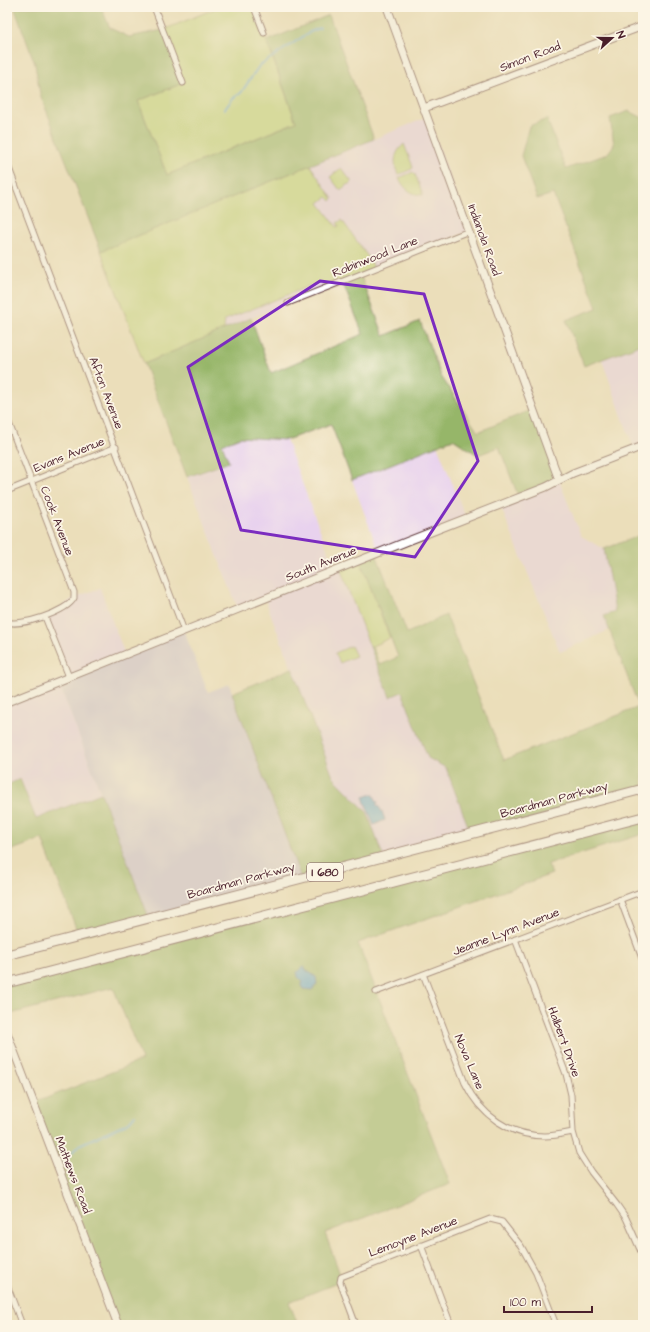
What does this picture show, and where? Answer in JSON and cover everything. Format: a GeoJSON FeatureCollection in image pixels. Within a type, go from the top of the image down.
{"type":"FeatureCollection","features":[{"type":"Feature","properties":{"kind":"highway","name":"Boardman Parkway"},"geometry":{"type":"LineString","coordinates":[[7,955],[643,789]]}},
{"type":"Feature","properties":{"kind":"highway","name":"I 680"},"geometry":{"type":"LineString","coordinates":[[7,983],[643,817]]}},
{"type":"Feature","properties":{"kind":"street"},"geometry":{"type":"LineString","coordinates":[[154,7],[183,83]]}},
{"type":"Feature","properties":{"kind":"street"},"geometry":{"type":"LineString","coordinates":[[254,7],[264,33]]}},
{"type":"Feature","properties":{"kind":"street","name":"Indianola Road"},"geometry":{"type":"LineString","coordinates":[[387,7],[559,480]]}},
{"type":"Feature","properties":{"kind":"street","name":"Simon Road"},"geometry":{"type":"LineString","coordinates":[[424,108],[643,26]]}},
{"type":"Feature","properties":{"kind":"street","name":"Afton Avenue"},"geometry":{"type":"LineString","coordinates":[[7,163],[116,447],[184,631]]}},
{"type":"Feature","properties":{"kind":"street","name":"Robinwood Lane"},"geometry":{"type":"LineString","coordinates":[[288,303],[469,231]]}},
{"type":"Feature","properties":{"kind":"street","name":"Cook Avenue"},"geometry":{"type":"LineString","coordinates":[[7,418],[74,592],[74,598],[70,604],[45,617],[13,624],[7,622]]}},
{"type":"Feature","properties":{"kind":"street","name":"South Avenue"},"geometry":{"type":"LineString","coordinates":[[7,702],[546,487],[559,480],[643,446]]}},
{"type":"Feature","properties":{"kind":"street","name":"Evans Avenue"},"geometry":{"type":"LineString","coordinates":[[7,491],[116,447]]}},
{"type":"Feature","properties":{"kind":"street"},"geometry":{"type":"LineString","coordinates":[[45,617],[69,677]]}},
{"type":"Feature","properties":{"kind":"street","name":"Jeanne Lynn Avenue"},"geometry":{"type":"LineString","coordinates":[[376,992],[643,891]]}},
{"type":"Feature","properties":{"kind":"street"},"geometry":{"type":"LineString","coordinates":[[620,900],[643,961]]}},
{"type":"Feature","properties":{"kind":"street","name":"Halbert Drive"},"geometry":{"type":"LineString","coordinates":[[515,939],[566,1074],[571,1095],[573,1132],[577,1147],[584,1162],[626,1218],[643,1256]]}},
{"type":"Feature","properties":{"kind":"street","name":"Nova Lane"},"geometry":{"type":"LineString","coordinates":[[423,974],[465,1083],[471,1095],[482,1110],[497,1122],[521,1132],[544,1136],[573,1132]]}},
{"type":"Feature","properties":{"kind":"street","name":"Mathews Road"},"geometry":{"type":"LineString","coordinates":[[7,1033],[118,1325]]}},
{"type":"Feature","properties":{"kind":"street"},"geometry":{"type":"LineString","coordinates":[[7,1056],[15,1053]]}},
{"type":"Feature","properties":{"kind":"street","name":"Lemoyne Avenue"},"geometry":{"type":"LineString","coordinates":[[356,1325],[340,1282],[340,1278],[344,1275],[487,1219],[494,1219],[500,1220],[506,1226],[528,1258],[536,1273],[556,1325]]}},
{"type":"Feature","properties":{"kind":"street"},"geometry":{"type":"LineString","coordinates":[[421,1245],[451,1325]]}},
{"type":"Feature","properties":{"kind":"street"},"geometry":{"type":"LineString","coordinates":[[7,1285],[22,1325]]}},
{"type":"Feature","properties":{"kind":"highlighted area"},"geometry":{"type":"Polygon","coordinates":[[[320,281],[424,294],[478,461],[415,557],[241,530],[188,367],[320,281]]]}},
{"type":"Feature","properties":{"kind":"shaded area"},"geometry":{"type":"Polygon","coordinates":[[[428,117],[469,231],[289,302],[144,364],[101,251],[428,117]]]}},
{"type":"Feature","properties":{"kind":"shaded area"},"geometry":{"type":"Polygon","coordinates":[[[643,344],[643,446],[634,449],[602,360],[643,344]]]}},
{"type":"Feature","properties":{"kind":"shaded area"},"geometry":{"type":"Polygon","coordinates":[[[240,437],[286,440],[335,570],[340,568],[390,697],[402,692],[428,758],[446,768],[471,834],[383,856],[367,812],[333,777],[265,599],[238,609],[187,477],[229,462],[222,444],[240,437]]]}},
{"type":"Feature","properties":{"kind":"shaded area"},"geometry":{"type":"Polygon","coordinates":[[[437,445],[466,518],[379,552],[352,480],[437,445]]]}},
{"type":"Feature","properties":{"kind":"shaded area"},"geometry":{"type":"Polygon","coordinates":[[[559,480],[581,536],[604,549],[615,611],[604,616],[609,630],[560,652],[500,505],[559,480]]]}},
{"type":"Feature","properties":{"kind":"shaded area"},"geometry":{"type":"Polygon","coordinates":[[[100,588],[125,655],[69,677],[45,617],[74,598],[100,588]]]}},
{"type":"Feature","properties":{"kind":"shaded area"},"geometry":{"type":"Polygon","coordinates":[[[184,631],[208,692],[229,684],[301,878],[149,918],[58,681],[184,631]]]}},
{"type":"Feature","properties":{"kind":"shaded area"},"geometry":{"type":"Polygon","coordinates":[[[58,681],[101,793],[36,819],[21,779],[7,785],[7,702],[58,681]]]}},
{"type":"Feature","properties":{"kind":"green space"},"geometry":{"type":"Polygon","coordinates":[[[14,7],[101,7],[110,28],[129,37],[163,30],[183,83],[138,101],[167,175],[296,122],[267,41],[329,15],[374,139],[101,251],[40,94],[35,64],[14,7]]]}},
{"type":"Feature","properties":{"kind":"green space"},"geometry":{"type":"Polygon","coordinates":[[[219,7],[254,7],[296,122],[167,175],[138,101],[183,83],[163,30],[219,7]]]}},
{"type":"Feature","properties":{"kind":"green space"},"geometry":{"type":"Polygon","coordinates":[[[629,111],[643,118],[643,344],[584,366],[566,320],[597,308],[553,194],[537,199],[521,156],[529,126],[547,119],[566,169],[607,154],[614,145],[610,118],[629,111]]]}},
{"type":"Feature","properties":{"kind":"green space"},"geometry":{"type":"Polygon","coordinates":[[[404,144],[413,167],[412,169],[398,175],[395,166],[395,158],[396,154],[404,144]]]}},
{"type":"Feature","properties":{"kind":"green space"},"geometry":{"type":"Polygon","coordinates":[[[310,165],[333,199],[331,201],[327,197],[319,203],[337,227],[339,226],[337,223],[342,220],[371,261],[374,268],[325,288],[322,281],[225,320],[224,330],[144,364],[101,251],[310,165]]]}},
{"type":"Feature","properties":{"kind":"green space"},"geometry":{"type":"Polygon","coordinates":[[[341,168],[352,182],[340,190],[330,177],[341,168]]]}},
{"type":"Feature","properties":{"kind":"green space"},"geometry":{"type":"Polygon","coordinates":[[[413,172],[423,195],[415,194],[409,191],[399,178],[413,172]]]}},
{"type":"Feature","properties":{"kind":"green space"},"geometry":{"type":"Polygon","coordinates":[[[360,274],[384,336],[420,321],[441,376],[478,432],[533,409],[559,480],[519,498],[499,447],[478,455],[453,439],[352,480],[331,424],[286,440],[240,437],[222,444],[229,462],[187,477],[144,364],[251,318],[271,373],[363,334],[342,281],[360,274]]]}},
{"type":"Feature","properties":{"kind":"green space"},"geometry":{"type":"Polygon","coordinates":[[[643,534],[643,789],[471,834],[446,768],[428,758],[402,692],[390,697],[370,647],[372,646],[380,665],[398,657],[360,560],[376,554],[407,633],[446,615],[504,760],[639,707],[604,616],[615,611],[604,549],[643,534]]]}},
{"type":"Feature","properties":{"kind":"green space"},"geometry":{"type":"Polygon","coordinates":[[[360,560],[390,638],[370,647],[340,568],[360,560]]]}},
{"type":"Feature","properties":{"kind":"green space"},"geometry":{"type":"Polygon","coordinates":[[[351,646],[356,656],[340,663],[335,653],[351,646]]]}},
{"type":"Feature","properties":{"kind":"green space"},"geometry":{"type":"Polygon","coordinates":[[[292,668],[333,777],[367,812],[383,856],[301,878],[232,693],[292,668]]]}},
{"type":"Feature","properties":{"kind":"green space"},"geometry":{"type":"Polygon","coordinates":[[[20,779],[36,819],[101,793],[149,918],[79,936],[42,839],[7,852],[7,785],[20,779]]]}},
{"type":"Feature","properties":{"kind":"green space"},"geometry":{"type":"Polygon","coordinates":[[[643,817],[643,834],[548,864],[552,874],[358,943],[450,1184],[325,1233],[341,1277],[340,1282],[289,1302],[298,1325],[118,1325],[34,1103],[142,1060],[113,987],[7,1015],[7,983],[643,817]]]}},
{"type":"Feature","properties":{"kind":"water"},"geometry":{"type":"Polygon","coordinates":[[[373,794],[378,803],[376,804],[381,809],[385,820],[374,825],[364,800],[364,797],[373,794]]]}},
{"type":"Feature","properties":{"kind":"water"},"geometry":{"type":"Polygon","coordinates":[[[304,966],[306,970],[316,977],[317,984],[312,990],[303,989],[301,986],[303,982],[298,977],[297,972],[304,966]]]}},
{"type":"Feature","properties":{"kind":"waterway"},"geometry":{"type":"LineString","coordinates":[[225,109],[233,98],[241,93],[259,66],[310,32],[320,28]]}},
{"type":"Feature","properties":{"kind":"waterway"},"geometry":{"type":"LineString","coordinates":[[63,1162],[79,1145],[129,1122],[135,1115]]}}]}
